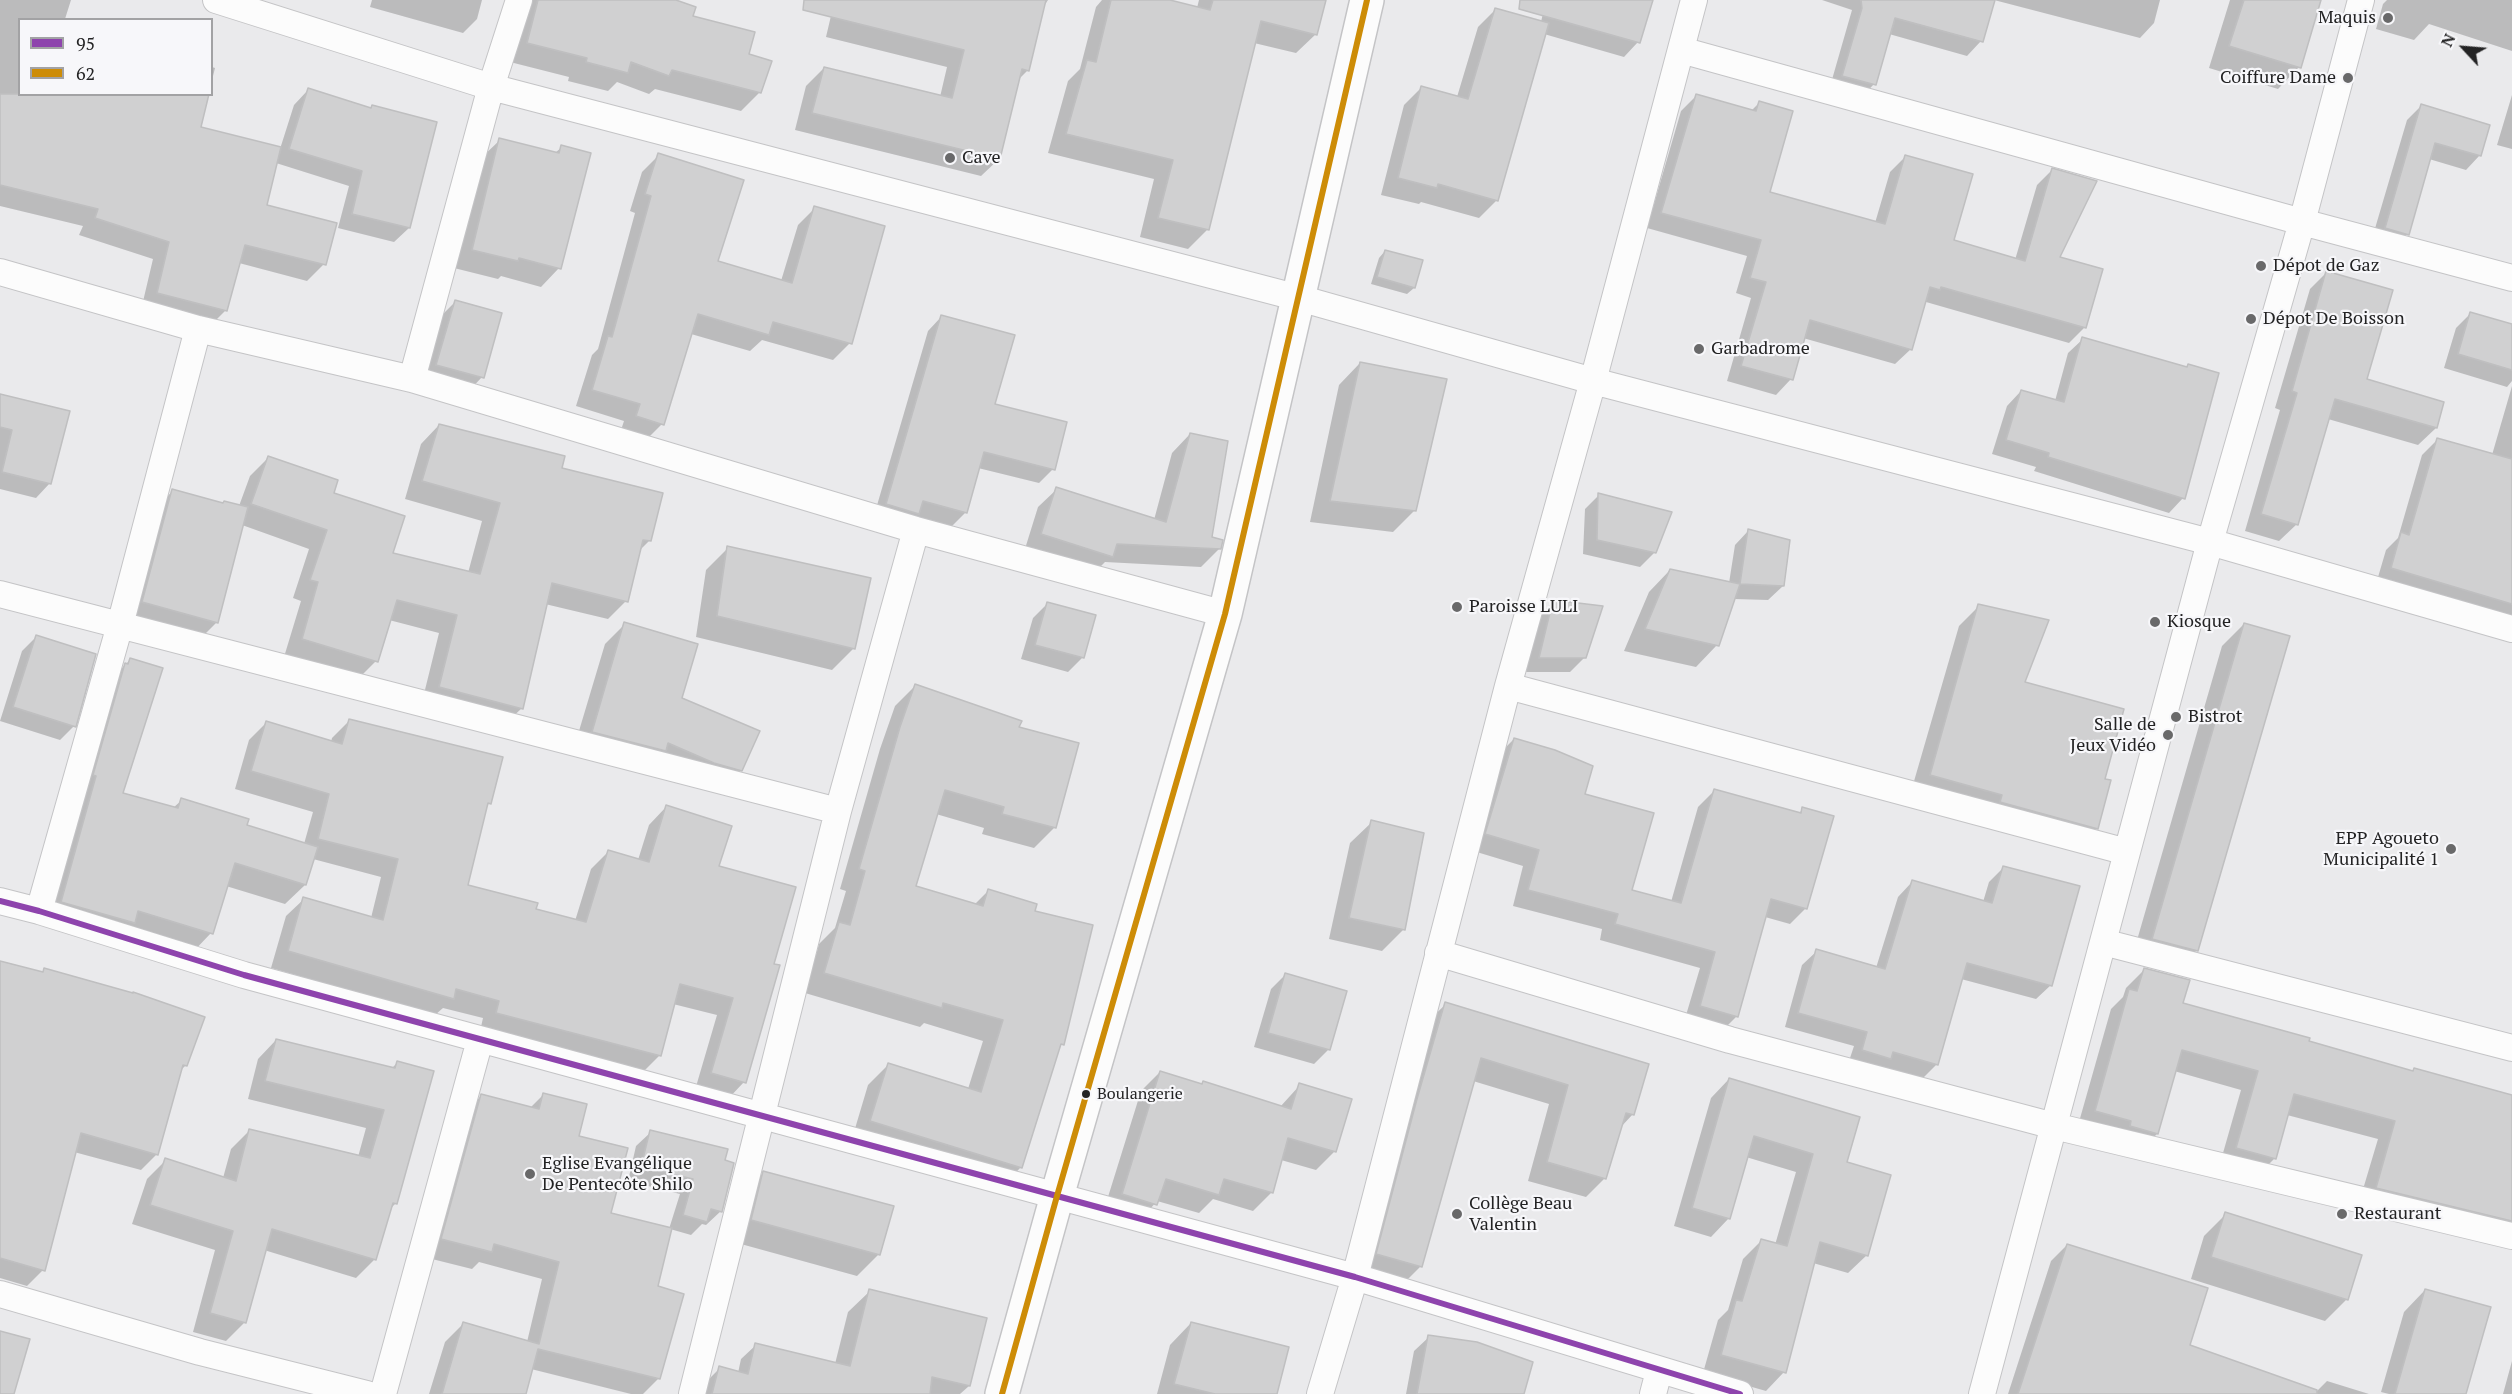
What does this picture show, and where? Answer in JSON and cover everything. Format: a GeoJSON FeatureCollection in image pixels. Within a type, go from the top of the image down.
{"type":"FeatureCollection","features":[{"type":"Feature","properties":{"kind":"street"},"geometry":{"type":"LineString","coordinates":[[216,0],[491,87],[1299,298],[1593,381],[2210,542],[2512,629]]}},
{"type":"Feature","properties":{"kind":"street"},"geometry":{"type":"LineString","coordinates":[[412,379],[491,87],[519,0]]}},
{"type":"Feature","properties":{"kind":"street"},"geometry":{"type":"LineString","coordinates":[[1002,1394],[1225,614],[1367,0]]}},
{"type":"Feature","properties":{"kind":"street"},"geometry":{"type":"LineString","coordinates":[[1320,1394],[1355,1277],[1508,686],[1593,381],[1694,0]]}},
{"type":"Feature","properties":{"kind":"street"},"geometry":{"type":"LineString","coordinates":[[1982,1394],[2210,542],[2302,222],[2361,0]]}},
{"type":"Feature","properties":{"kind":"street"},"geometry":{"type":"LineString","coordinates":[[1681,50],[2512,278]]}},
{"type":"Feature","properties":{"kind":"street"},"geometry":{"type":"LineString","coordinates":[[0,272],[198,329],[412,379],[916,530],[1225,614]]}},
{"type":"Feature","properties":{"kind":"street"},"geometry":{"type":"LineString","coordinates":[[39,911],[120,626],[198,329]]}},
{"type":"Feature","properties":{"kind":"street"},"geometry":{"type":"LineString","coordinates":[[692,1394],[838,811],[916,530]]}},
{"type":"Feature","properties":{"kind":"street"},"geometry":{"type":"LineString","coordinates":[[0,594],[838,811]]}},
{"type":"Feature","properties":{"kind":"street"},"geometry":{"type":"LineString","coordinates":[[1508,686],[2127,852]]}},
{"type":"Feature","properties":{"kind":"street"},"geometry":{"type":"LineString","coordinates":[[0,901],[244,975],[1355,1277],[1656,1382],[1740,1394]]}},
{"type":"Feature","properties":{"kind":"street"},"geometry":{"type":"LineString","coordinates":[[2103,942],[2512,1048]]}},
{"type":"Feature","properties":{"kind":"street"},"geometry":{"type":"LineString","coordinates":[[1438,953],[1730,1040],[2054,1126],[2512,1236]]}},
{"type":"Feature","properties":{"kind":"street"},"geometry":{"type":"LineString","coordinates":[[384,1394],[480,1040]]}},
{"type":"Feature","properties":{"kind":"street"},"geometry":{"type":"LineString","coordinates":[[0,1294],[200,1352],[367,1394]]}},
{"type":"Feature","properties":{"kind":"building"},"geometry":{"type":"Polygon","coordinates":[[[538,0],[676,0],[696,7],[693,16],[755,32],[749,54],[772,61],[761,93],[672,70],[669,76],[631,62],[628,73],[586,62],[587,58],[527,43],[538,0]]]}},
{"type":"Feature","properties":{"kind":"building"},"geometry":{"type":"Polygon","coordinates":[[[804,0],[1046,0],[1029,71],[1022,69],[1000,159],[812,113],[824,67],[952,98],[964,50],[803,10],[804,0]]]}},
{"type":"Feature","properties":{"kind":"building"},"geometry":{"type":"Polygon","coordinates":[[[1111,0],[1170,0],[1210,10],[1213,0],[1326,0],[1317,35],[1261,21],[1209,230],[1158,218],[1173,160],[1066,134],[1087,60],[1096,62],[1111,0]]]}},
{"type":"Feature","properties":{"kind":"building"},"geometry":{"type":"Polygon","coordinates":[[[1520,0],[1653,0],[1640,43],[1519,9],[1520,0]]]}},
{"type":"Feature","properties":{"kind":"building"},"geometry":{"type":"Polygon","coordinates":[[[1861,0],[1995,0],[1983,42],[1895,18],[1876,85],[1842,76],[1862,8],[1861,0]]]}},
{"type":"Feature","properties":{"kind":"building"},"geometry":{"type":"Polygon","coordinates":[[[2244,0],[2321,0],[2301,68],[2229,46],[2244,0]]]}},
{"type":"Feature","properties":{"kind":"building"},"geometry":{"type":"Polygon","coordinates":[[[1495,8],[1549,23],[1498,201],[1438,184],[1437,188],[1398,178],[1421,86],[1468,99],[1495,8]]]}},
{"type":"Feature","properties":{"kind":"building"},"geometry":{"type":"Polygon","coordinates":[[[308,88],[371,108],[372,105],[437,122],[410,228],[352,214],[362,171],[289,149],[308,88]]]}},
{"type":"Feature","properties":{"kind":"building"},"geometry":{"type":"Polygon","coordinates":[[[0,94],[18,94],[18,96],[209,96],[201,127],[281,147],[267,205],[337,223],[326,265],[245,245],[227,311],[157,293],[169,242],[95,218],[98,209],[0,185],[0,94]]]}},
{"type":"Feature","properties":{"kind":"building"},"geometry":{"type":"Polygon","coordinates":[[[1696,94],[1756,111],[1759,101],[1793,111],[1770,192],[1885,224],[1905,155],[1973,174],[1954,240],[2025,261],[2052,168],[2097,181],[2060,257],[2103,269],[2086,328],[1941,287],[1940,290],[1930,287],[1912,350],[1810,320],[1793,380],[1741,366],[1766,282],[1750,278],[1761,240],[1661,213],[1696,94]]]}},
{"type":"Feature","properties":{"kind":"building"},"geometry":{"type":"Polygon","coordinates":[[[2421,104],[2490,125],[2481,156],[2435,143],[2409,235],[2385,228],[2421,104]]]}},
{"type":"Feature","properties":{"kind":"building"},"geometry":{"type":"Polygon","coordinates":[[[499,138],[559,153],[561,145],[591,153],[561,269],[519,258],[518,261],[472,250],[499,138]]]}},
{"type":"Feature","properties":{"kind":"building"},"geometry":{"type":"Polygon","coordinates":[[[658,153],[744,180],[718,261],[792,283],[814,206],[885,226],[852,344],[773,322],[769,335],[698,314],[664,425],[636,416],[640,404],[592,390],[608,336],[612,337],[651,196],[645,194],[658,153]]]}},
{"type":"Feature","properties":{"kind":"building"},"geometry":{"type":"Polygon","coordinates":[[[1385,250],[1423,260],[1415,288],[1377,277],[1385,250]]]}},
{"type":"Feature","properties":{"kind":"building"},"geometry":{"type":"Polygon","coordinates":[[[2326,271],[2393,290],[2367,379],[2444,402],[2437,428],[2335,399],[2298,525],[2261,514],[2297,393],[2292,391],[2326,271]]]}},
{"type":"Feature","properties":{"kind":"building"},"geometry":{"type":"Polygon","coordinates":[[[455,300],[502,313],[484,378],[436,365],[455,300]]]}},
{"type":"Feature","properties":{"kind":"building"},"geometry":{"type":"Polygon","coordinates":[[[2470,312],[2512,324],[2512,370],[2458,354],[2470,312]]]}},
{"type":"Feature","properties":{"kind":"building"},"geometry":{"type":"Polygon","coordinates":[[[941,315],[1015,335],[995,404],[1067,422],[1055,470],[984,452],[967,513],[923,501],[919,514],[886,504],[941,315]]]}},
{"type":"Feature","properties":{"kind":"building"},"geometry":{"type":"Polygon","coordinates":[[[2082,337],[2187,367],[2188,364],[2219,373],[2185,499],[2048,457],[2049,453],[2006,440],[2021,390],[2064,402],[2082,337]]]}},
{"type":"Feature","properties":{"kind":"building"},"geometry":{"type":"Polygon","coordinates":[[[1360,362],[1447,379],[1416,511],[1330,501],[1360,362]]]}},
{"type":"Feature","properties":{"kind":"building"},"geometry":{"type":"Polygon","coordinates":[[[0,394],[70,411],[51,484],[2,472],[12,430],[0,427],[0,394]]]}},
{"type":"Feature","properties":{"kind":"building"},"geometry":{"type":"Polygon","coordinates":[[[439,424],[565,456],[562,468],[663,493],[651,541],[643,540],[628,602],[552,583],[523,709],[439,687],[457,615],[397,600],[378,662],[302,639],[318,582],[310,580],[327,530],[251,504],[268,456],[338,480],[334,493],[405,516],[393,553],[480,574],[500,503],[422,481],[439,424]]]}},
{"type":"Feature","properties":{"kind":"building"},"geometry":{"type":"Polygon","coordinates":[[[1190,433],[1228,441],[1212,537],[1223,540],[1221,549],[1117,544],[1113,557],[1041,534],[1056,487],[1166,522],[1190,433]]]}},
{"type":"Feature","properties":{"kind":"building"},"geometry":{"type":"Polygon","coordinates":[[[2437,438],[2512,459],[2512,604],[2391,568],[2401,532],[2409,535],[2437,438]]]}},
{"type":"Feature","properties":{"kind":"building"},"geometry":{"type":"Polygon","coordinates":[[[172,489],[223,503],[224,501],[248,507],[218,623],[142,602],[172,489]]]}},
{"type":"Feature","properties":{"kind":"building"},"geometry":{"type":"Polygon","coordinates":[[[1598,493],[1672,512],[1656,553],[1597,540],[1598,493]]]}},
{"type":"Feature","properties":{"kind":"building"},"geometry":{"type":"Polygon","coordinates":[[[1748,529],[1790,540],[1784,586],[1740,584],[1748,529]]]}},
{"type":"Feature","properties":{"kind":"building"},"geometry":{"type":"Polygon","coordinates":[[[727,546],[871,578],[855,649],[717,616],[727,546]]]}},
{"type":"Feature","properties":{"kind":"building"},"geometry":{"type":"Polygon","coordinates":[[[1670,569],[1740,584],[1719,646],[1645,629],[1670,569]]]}},
{"type":"Feature","properties":{"kind":"building"},"geometry":{"type":"Polygon","coordinates":[[[1553,600],[1603,606],[1586,658],[1539,658],[1553,600]]]}},
{"type":"Feature","properties":{"kind":"building"},"geometry":{"type":"Polygon","coordinates":[[[1047,602],[1096,615],[1084,658],[1035,645],[1047,602]]]}},
{"type":"Feature","properties":{"kind":"building"},"geometry":{"type":"Polygon","coordinates":[[[1978,604],[2049,620],[2025,682],[2124,709],[2105,779],[2111,780],[2098,829],[2000,802],[2002,795],[1930,775],[1978,604]]]}},
{"type":"Feature","properties":{"kind":"building"},"geometry":{"type":"Polygon","coordinates":[[[624,622],[698,644],[682,698],[760,731],[742,771],[714,763],[668,743],[666,751],[592,732],[624,622]]]}},
{"type":"Feature","properties":{"kind":"building"},"geometry":{"type":"Polygon","coordinates":[[[2244,623],[2290,636],[2198,951],[2152,939],[2244,623]]]}},
{"type":"Feature","properties":{"kind":"building"},"geometry":{"type":"Polygon","coordinates":[[[36,635],[96,654],[76,727],[13,707],[36,635]]]}},
{"type":"Feature","properties":{"kind":"building"},"geometry":{"type":"Polygon","coordinates":[[[130,658],[163,668],[123,793],[178,808],[181,798],[249,819],[247,825],[318,847],[306,885],[235,863],[213,934],[138,911],[135,923],[61,902],[96,776],[93,775],[125,663],[128,664],[130,658]]]}},
{"type":"Feature","properties":{"kind":"building"},"geometry":{"type":"Polygon","coordinates":[[[915,684],[1022,721],[1019,727],[1079,743],[1056,828],[1002,814],[1004,807],[945,790],[916,886],[983,906],[988,889],[1037,904],[1035,911],[1093,925],[1064,1045],[1061,1044],[1022,1168],[870,1121],[888,1063],[981,1092],[1003,1020],[943,1003],[942,1008],[824,973],[839,922],[850,925],[865,871],[859,869],[900,727],[915,684]]]}},
{"type":"Feature","properties":{"kind":"building"},"geometry":{"type":"Polygon","coordinates":[[[349,719],[503,757],[491,804],[488,803],[468,885],[538,903],[536,909],[586,922],[608,850],[649,862],[666,805],[732,826],[719,866],[796,887],[774,964],[780,965],[746,1083],[711,1073],[733,998],[680,984],[661,1056],[496,1013],[499,1001],[456,989],[454,999],[288,951],[303,897],[383,920],[398,859],[318,839],[329,794],[251,771],[266,721],[342,744],[349,719]]]}},
{"type":"Feature","properties":{"kind":"building"},"geometry":{"type":"Polygon","coordinates":[[[1514,738],[1555,750],[1593,766],[1585,794],[1654,813],[1632,890],[1681,903],[1714,789],[1801,813],[1802,807],[1834,816],[1807,909],[1771,899],[1738,1017],[1700,1006],[1715,952],[1615,924],[1618,914],[1528,890],[1539,850],[1485,834],[1514,738]]]}},
{"type":"Feature","properties":{"kind":"building"},"geometry":{"type":"Polygon","coordinates":[[[1371,820],[1424,833],[1405,930],[1349,918],[1371,820]]]}},
{"type":"Feature","properties":{"kind":"building"},"geometry":{"type":"Polygon","coordinates":[[[2003,866],[2080,886],[2052,986],[1967,963],[1938,1065],[1893,1052],[1891,1059],[1862,1050],[1867,1032],[1798,1013],[1816,949],[1885,969],[1912,880],[1992,903],[2003,866]]]}},
{"type":"Feature","properties":{"kind":"building"},"geometry":{"type":"Polygon","coordinates":[[[0,961],[43,972],[44,968],[133,992],[205,1017],[187,1066],[183,1065],[158,1155],[81,1133],[45,1271],[0,1258],[0,961]]]}},
{"type":"Feature","properties":{"kind":"building"},"geometry":{"type":"Polygon","coordinates":[[[2144,968],[2190,980],[2183,1003],[2310,1038],[2309,1041],[2413,1071],[2414,1068],[2512,1095],[2512,1221],[2376,1188],[2395,1121],[2294,1094],[2276,1159],[2236,1148],[2258,1071],[2182,1050],[2158,1134],[2130,1126],[2131,1121],[2095,1111],[2129,989],[2137,991],[2144,968]]]}},
{"type":"Feature","properties":{"kind":"building"},"geometry":{"type":"Polygon","coordinates":[[[1285,973],[1347,991],[1330,1050],[1268,1033],[1285,973]]]}},
{"type":"Feature","properties":{"kind":"building"},"geometry":{"type":"Polygon","coordinates":[[[1445,1002],[1649,1064],[1634,1115],[1626,1113],[1606,1179],[1547,1162],[1568,1085],[1481,1058],[1422,1267],[1376,1254],[1445,1002]]]}},
{"type":"Feature","properties":{"kind":"building"},"geometry":{"type":"Polygon","coordinates":[[[276,1039],[395,1068],[397,1061],[434,1071],[397,1204],[393,1203],[376,1260],[272,1229],[246,1323],[210,1313],[233,1231],[150,1205],[165,1158],[236,1181],[249,1129],[370,1158],[384,1110],[265,1081],[276,1039]]]}},
{"type":"Feature","properties":{"kind":"building"},"geometry":{"type":"Polygon","coordinates":[[[1160,1071],[1202,1084],[1203,1081],[1291,1109],[1299,1083],[1352,1099],[1336,1152],[1288,1138],[1273,1193],[1224,1179],[1219,1195],[1166,1179],[1157,1205],[1122,1194],[1160,1071]]]}},
{"type":"Feature","properties":{"kind":"building"},"geometry":{"type":"Polygon","coordinates":[[[1729,1078],[1860,1117],[1847,1162],[1891,1175],[1868,1256],[1820,1242],[1786,1373],[1721,1355],[1736,1300],[1742,1301],[1761,1239],[1787,1246],[1813,1154],[1754,1136],[1730,1219],[1692,1208],[1729,1078]]]}},
{"type":"Feature","properties":{"kind":"building"},"geometry":{"type":"Polygon","coordinates":[[[543,1093],[587,1104],[579,1136],[628,1148],[611,1213],[672,1228],[658,1286],[684,1294],[660,1379],[538,1349],[526,1394],[442,1394],[463,1322],[539,1344],[559,1262],[494,1244],[492,1252],[441,1239],[481,1094],[539,1109],[543,1093]]]}},
{"type":"Feature","properties":{"kind":"building"},"geometry":{"type":"Polygon","coordinates":[[[650,1130],[728,1149],[725,1160],[734,1163],[722,1212],[711,1209],[707,1222],[683,1215],[693,1179],[641,1167],[650,1130]]]}},
{"type":"Feature","properties":{"kind":"building"},"geometry":{"type":"Polygon","coordinates":[[[763,1171],[894,1206],[880,1255],[751,1220],[763,1171]]]}},
{"type":"Feature","properties":{"kind":"building"},"geometry":{"type":"Polygon","coordinates":[[[2225,1212],[2362,1255],[2348,1300],[2211,1257],[2225,1212]]]}},
{"type":"Feature","properties":{"kind":"building"},"geometry":{"type":"Polygon","coordinates":[[[2067,1244],[2208,1288],[2190,1345],[2317,1390],[2317,1394],[2018,1394],[2067,1244]]]}},
{"type":"Feature","properties":{"kind":"building"},"geometry":{"type":"Polygon","coordinates":[[[869,1289],[987,1318],[970,1386],[932,1377],[930,1394],[712,1394],[719,1366],[748,1374],[755,1343],[850,1366],[869,1289]]]}},
{"type":"Feature","properties":{"kind":"building"},"geometry":{"type":"Polygon","coordinates":[[[2425,1289],[2491,1307],[2466,1394],[2395,1394],[2425,1289]]]}},
{"type":"Feature","properties":{"kind":"building"},"geometry":{"type":"Polygon","coordinates":[[[1191,1322],[1289,1347],[1277,1394],[1215,1394],[1174,1384],[1191,1322]]]}},
{"type":"Feature","properties":{"kind":"building"},"geometry":{"type":"Polygon","coordinates":[[[0,1331],[30,1339],[14,1394],[0,1394],[0,1331]]]}},
{"type":"Feature","properties":{"kind":"building"},"geometry":{"type":"Polygon","coordinates":[[[1428,1335],[1477,1342],[1533,1362],[1524,1394],[1417,1394],[1428,1335]]]}},
{"type":"Feature","properties":{"kind":"transit line","name":"62"},"geometry":{"type":"LineString","coordinates":[[1002,1394],[1225,614],[1367,0]]}},
{"type":"Feature","properties":{"kind":"transit line","name":"95"},"geometry":{"type":"LineString","coordinates":[[0,901],[244,975],[1355,1277],[1740,1394]]}},
{"type":"Feature","properties":{"kind":"place","name":"Maquis"},"geometry":{"type":"Point","coordinates":[2388,18]}},
{"type":"Feature","properties":{"kind":"place","name":"Coiffure Dame"},"geometry":{"type":"Point","coordinates":[2348,78]}},
{"type":"Feature","properties":{"kind":"place","name":"Cave"},"geometry":{"type":"Point","coordinates":[950,158]}},
{"type":"Feature","properties":{"kind":"place","name":"Dépot de Gaz"},"geometry":{"type":"Point","coordinates":[2261,266]}},
{"type":"Feature","properties":{"kind":"place","name":"Dépot De Boisson"},"geometry":{"type":"Point","coordinates":[2251,319]}},
{"type":"Feature","properties":{"kind":"place","name":"Garbadrome"},"geometry":{"type":"Point","coordinates":[1699,349]}},
{"type":"Feature","properties":{"kind":"place","name":"Paroisse LULI"},"geometry":{"type":"Point","coordinates":[1457,607]}},
{"type":"Feature","properties":{"kind":"place","name":"Kiosque"},"geometry":{"type":"Point","coordinates":[2155,622]}},
{"type":"Feature","properties":{"kind":"place","name":"Bistrot"},"geometry":{"type":"Point","coordinates":[2176,717]}},
{"type":"Feature","properties":{"kind":"place","name":"Salle de Jeux Vidéo"},"geometry":{"type":"Point","coordinates":[2168,735]}},
{"type":"Feature","properties":{"kind":"place","name":"EPP Agoueto Municipalité 1"},"geometry":{"type":"Point","coordinates":[2451,849]}},
{"type":"Feature","properties":{"kind":"place","name":"Boulangerie"},"geometry":{"type":"Point","coordinates":[1086,1094]}},
{"type":"Feature","properties":{"kind":"place","name":"Eglise Evangélique De Pentecôte Shilo"},"geometry":{"type":"Point","coordinates":[530,1174]}},
{"type":"Feature","properties":{"kind":"place","name":"Collège Beau Valentin"},"geometry":{"type":"Point","coordinates":[1457,1214]}},
{"type":"Feature","properties":{"kind":"place","name":"Restaurant"},"geometry":{"type":"Point","coordinates":[2342,1214]}}]}
